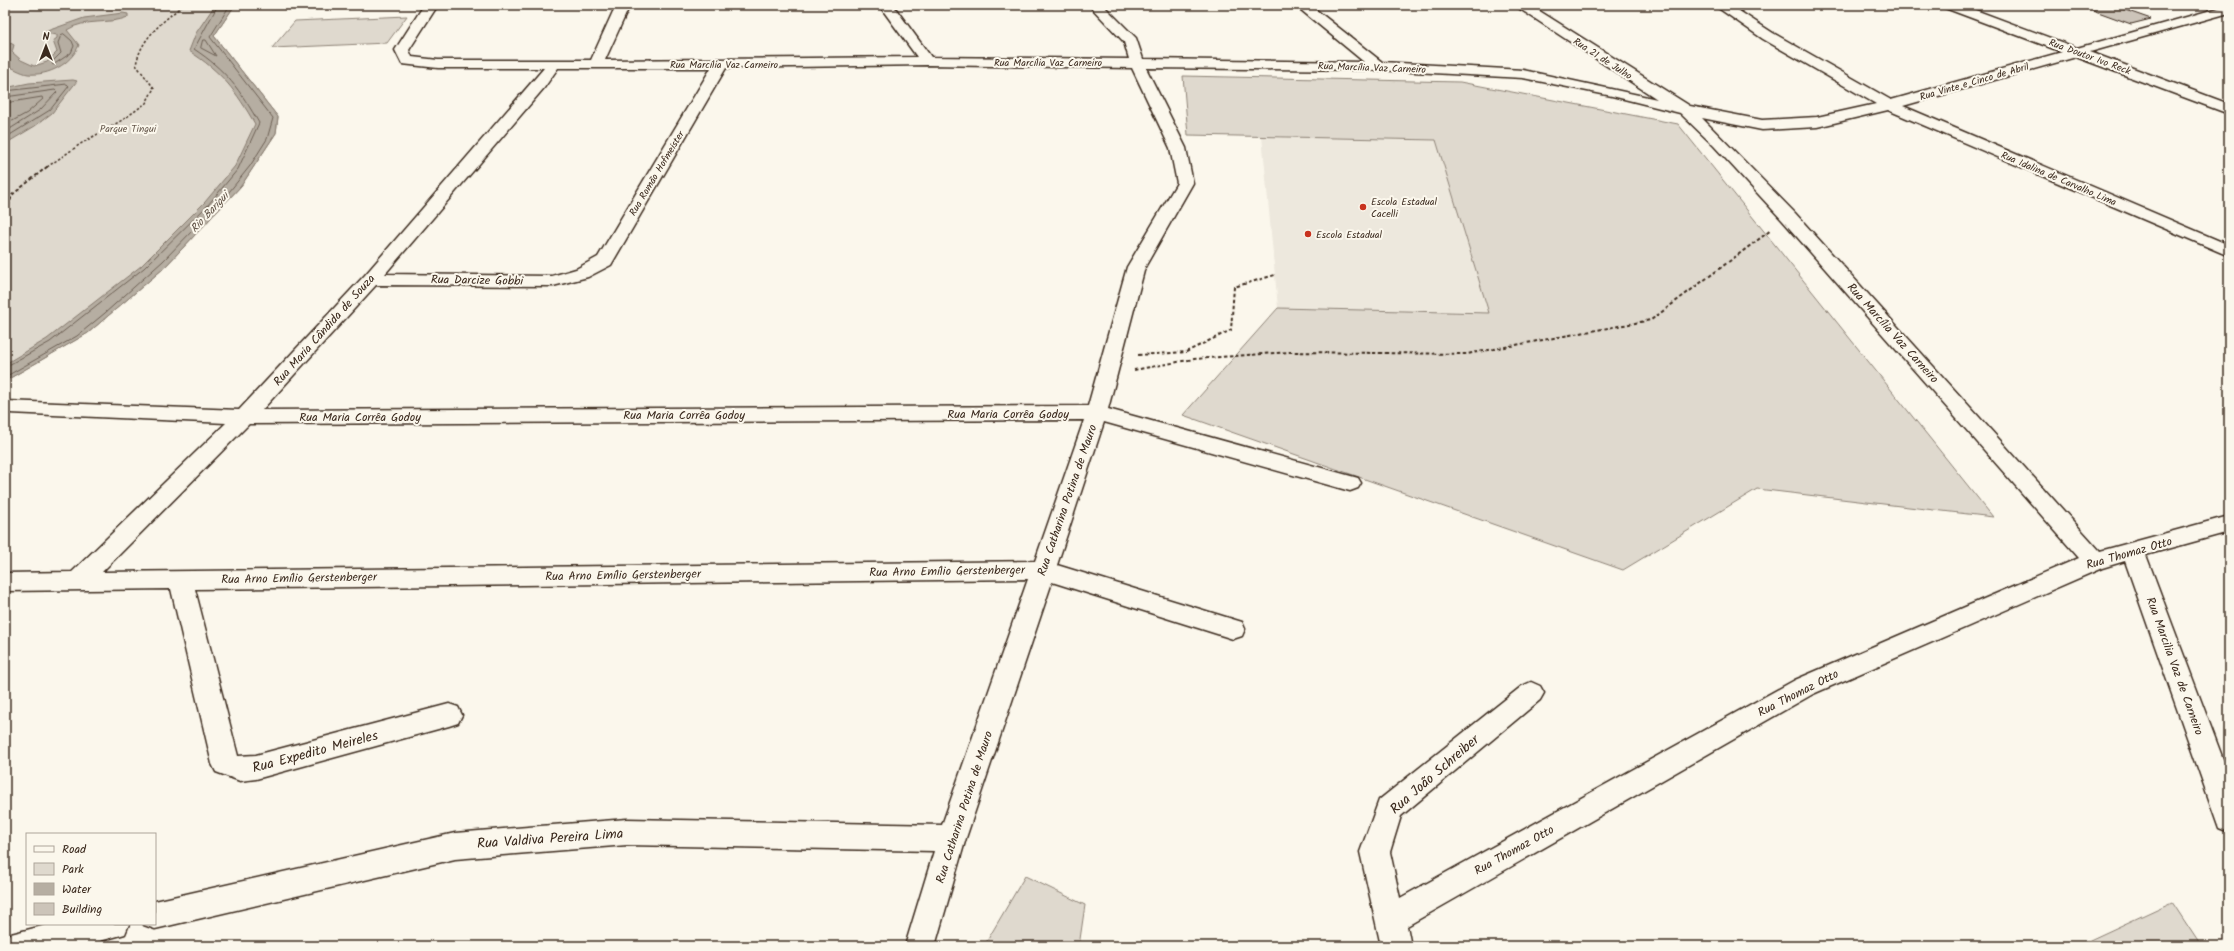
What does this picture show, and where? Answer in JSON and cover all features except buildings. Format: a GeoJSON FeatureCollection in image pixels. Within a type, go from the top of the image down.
{"type":"FeatureCollection","features":[{"type":"Feature","properties":{"kind":"street","name":"Rua Marcília Vaz Carneiro"},"geometry":{"type":"LineString","coordinates":[[431,5],[402,50],[407,61],[438,64],[720,64],[927,61],[1378,66],[1523,74],[1612,92],[1714,116]]}},
{"type":"Feature","properties":{"kind":"street"},"geometry":{"type":"LineString","coordinates":[[596,64],[623,5]]}},
{"type":"Feature","properties":{"kind":"street"},"geometry":{"type":"LineString","coordinates":[[886,5],[927,61]]}},
{"type":"Feature","properties":{"kind":"street","name":"Rua Catharina Potina de Mauro"},"geometry":{"type":"LineString","coordinates":[[920,946],[952,838],[1097,413],[1136,267],[1185,183],[1178,148],[1137,63],[1131,41],[1096,5]]}},
{"type":"Feature","properties":{"kind":"street"},"geometry":{"type":"LineString","coordinates":[[1302,5],[1378,66]]}},
{"type":"Feature","properties":{"kind":"street","name":"Rua 21 de Julho"},"geometry":{"type":"LineString","coordinates":[[1521,5],[1685,110]]}},
{"type":"Feature","properties":{"kind":"street","name":"Rua Idalina de Carvalho Lima"},"geometry":{"type":"LineString","coordinates":[[1721,5],[1768,36],[1890,105],[2228,249]]}},
{"type":"Feature","properties":{"kind":"street","name":"Rua Doutor Ivo Reck"},"geometry":{"type":"LineString","coordinates":[[1950,5],[2080,52],[2229,109]]}},
{"type":"Feature","properties":{"kind":"street","name":"Rua Vinte e Cinco de Abril"},"geometry":{"type":"LineString","coordinates":[[1714,116],[1762,125],[1817,122],[1890,105],[2229,9]]}},
{"type":"Feature","properties":{"kind":"street","name":"Rua Maria Cândida de Souza"},"geometry":{"type":"LineString","coordinates":[[78,580],[244,417],[371,278],[539,85],[554,64]]}},
{"type":"Feature","properties":{"kind":"street","name":"Rua Romão Hofmeister"},"geometry":{"type":"LineString","coordinates":[[582,273],[605,261],[720,64]]}},
{"type":"Feature","properties":{"kind":"street","name":"Rua Marcília Vaz Carneiro"},"geometry":{"type":"LineString","coordinates":[[1685,110],[1720,143],[1789,217],[2095,561]]}},
{"type":"Feature","properties":{"kind":"street","name":"Rua Darcize Gobbi"},"geometry":{"type":"LineString","coordinates":[[371,278],[553,281],[582,273]]}},
{"type":"Feature","properties":{"kind":"street","name":"Rua Maria Corrêa Godoy"},"geometry":{"type":"LineString","coordinates":[[10,406],[244,417],[1097,413],[1350,483]]}},
{"type":"Feature","properties":{"kind":"street","name":"Rua Thomaz Otto"},"geometry":{"type":"LineString","coordinates":[[1392,919],[1804,687],[2095,561],[2133,552],[2229,524]]}},
{"type":"Feature","properties":{"kind":"street","name":"Rua Marcilia Vaz de Carneiro"},"geometry":{"type":"LineString","coordinates":[[2133,552],[2217,780],[2229,819]]}},
{"type":"Feature","properties":{"kind":"street","name":"Rua Arno Emílio Gerstenberger"},"geometry":{"type":"LineString","coordinates":[[5,582],[1043,570],[1233,629]]}},
{"type":"Feature","properties":{"kind":"street","name":"Rua Expedito Meireles"},"geometry":{"type":"LineString","coordinates":[[181,580],[226,764],[240,769],[256,767],[449,715]]}},
{"type":"Feature","properties":{"kind":"street","name":"Rua João Schreiber"},"geometry":{"type":"LineString","coordinates":[[1396,946],[1392,919],[1375,852],[1389,809],[1531,693]]}},
{"type":"Feature","properties":{"kind":"street","name":"Rua Valdiva Pereira Lima"},"geometry":{"type":"LineString","coordinates":[[156,915],[454,846],[626,832],[952,838]]}},
{"type":"Feature","properties":{"kind":"street"},"geometry":{"type":"LineString","coordinates":[[18,946],[110,925]]}},
{"type":"Feature","properties":{"kind":"path"},"geometry":{"type":"LineString","coordinates":[[5,218],[12,195],[39,172],[82,143],[124,119],[146,103],[154,88],[136,65],[136,56],[142,44],[183,5]]}},
{"type":"Feature","properties":{"kind":"path"},"geometry":{"type":"LineString","coordinates":[[1133,371],[1194,359],[1289,352],[1467,354],[1651,320],[1789,217]]}},
{"type":"Feature","properties":{"kind":"path"},"geometry":{"type":"LineString","coordinates":[[1112,357],[1186,352],[1231,330],[1234,288],[1275,275]]}},
{"type":"Feature","properties":{"kind":"shaded area","name":"Escola Estadual Cacelli"},"geometry":{"type":"Polygon","coordinates":[[[1262,136],[1436,140],[1489,313],[1278,308],[1262,136]]]}},
{"type":"Feature","properties":{"kind":"green space","name":"Parque Tingui"},"geometry":{"type":"Polygon","coordinates":[[[5,5],[235,5],[214,36],[278,117],[276,133],[241,186],[164,268],[88,333],[5,381],[5,5]]]}},
{"type":"Feature","properties":{"kind":"green space"},"geometry":{"type":"Polygon","coordinates":[[[407,16],[387,43],[272,48],[295,21],[407,16]]]}},
{"type":"Feature","properties":{"kind":"green space"},"geometry":{"type":"Polygon","coordinates":[[[1183,76],[1460,82],[1678,124],[1993,517],[1757,489],[1623,570],[1183,415],[1278,308],[1489,313],[1436,140],[1188,135],[1183,76]]]}},
{"type":"Feature","properties":{"kind":"green space"},"geometry":{"type":"Polygon","coordinates":[[[1025,876],[1085,905],[1079,946],[984,946],[1025,876]]]}},
{"type":"Feature","properties":{"kind":"green space"},"geometry":{"type":"Polygon","coordinates":[[[2172,902],[2201,946],[2077,946],[2172,902]]]}},
{"type":"Feature","properties":{"kind":"water","name":"Rio Barigui"},"geometry":{"type":"Polygon","coordinates":[[[215,5],[235,5],[214,36],[278,117],[276,133],[241,186],[164,268],[88,333],[5,381],[5,364],[47,339],[141,266],[205,202],[235,166],[255,124],[227,83],[211,67],[189,51],[196,33],[215,5]]]}},
{"type":"Feature","properties":{"kind":"water"},"geometry":{"type":"Polygon","coordinates":[[[123,13],[128,14],[128,17],[113,21],[81,24],[67,30],[79,45],[71,58],[51,71],[28,74],[5,64],[5,40],[14,45],[12,52],[21,60],[34,66],[47,62],[57,52],[53,41],[57,38],[57,35],[45,33],[47,31],[84,18],[123,13]]]}},
{"type":"Feature","properties":{"kind":"water"},"geometry":{"type":"Polygon","coordinates":[[[77,81],[52,113],[35,126],[5,144],[5,88],[29,83],[77,81]]]}},
{"type":"Feature","properties":{"kind":"place","name":"Escola Estadual Cacelli"},"geometry":{"type":"Point","coordinates":[1363,207]}},
{"type":"Feature","properties":{"kind":"place","name":"Escola Estadual"},"geometry":{"type":"Point","coordinates":[1308,234]}}]}
